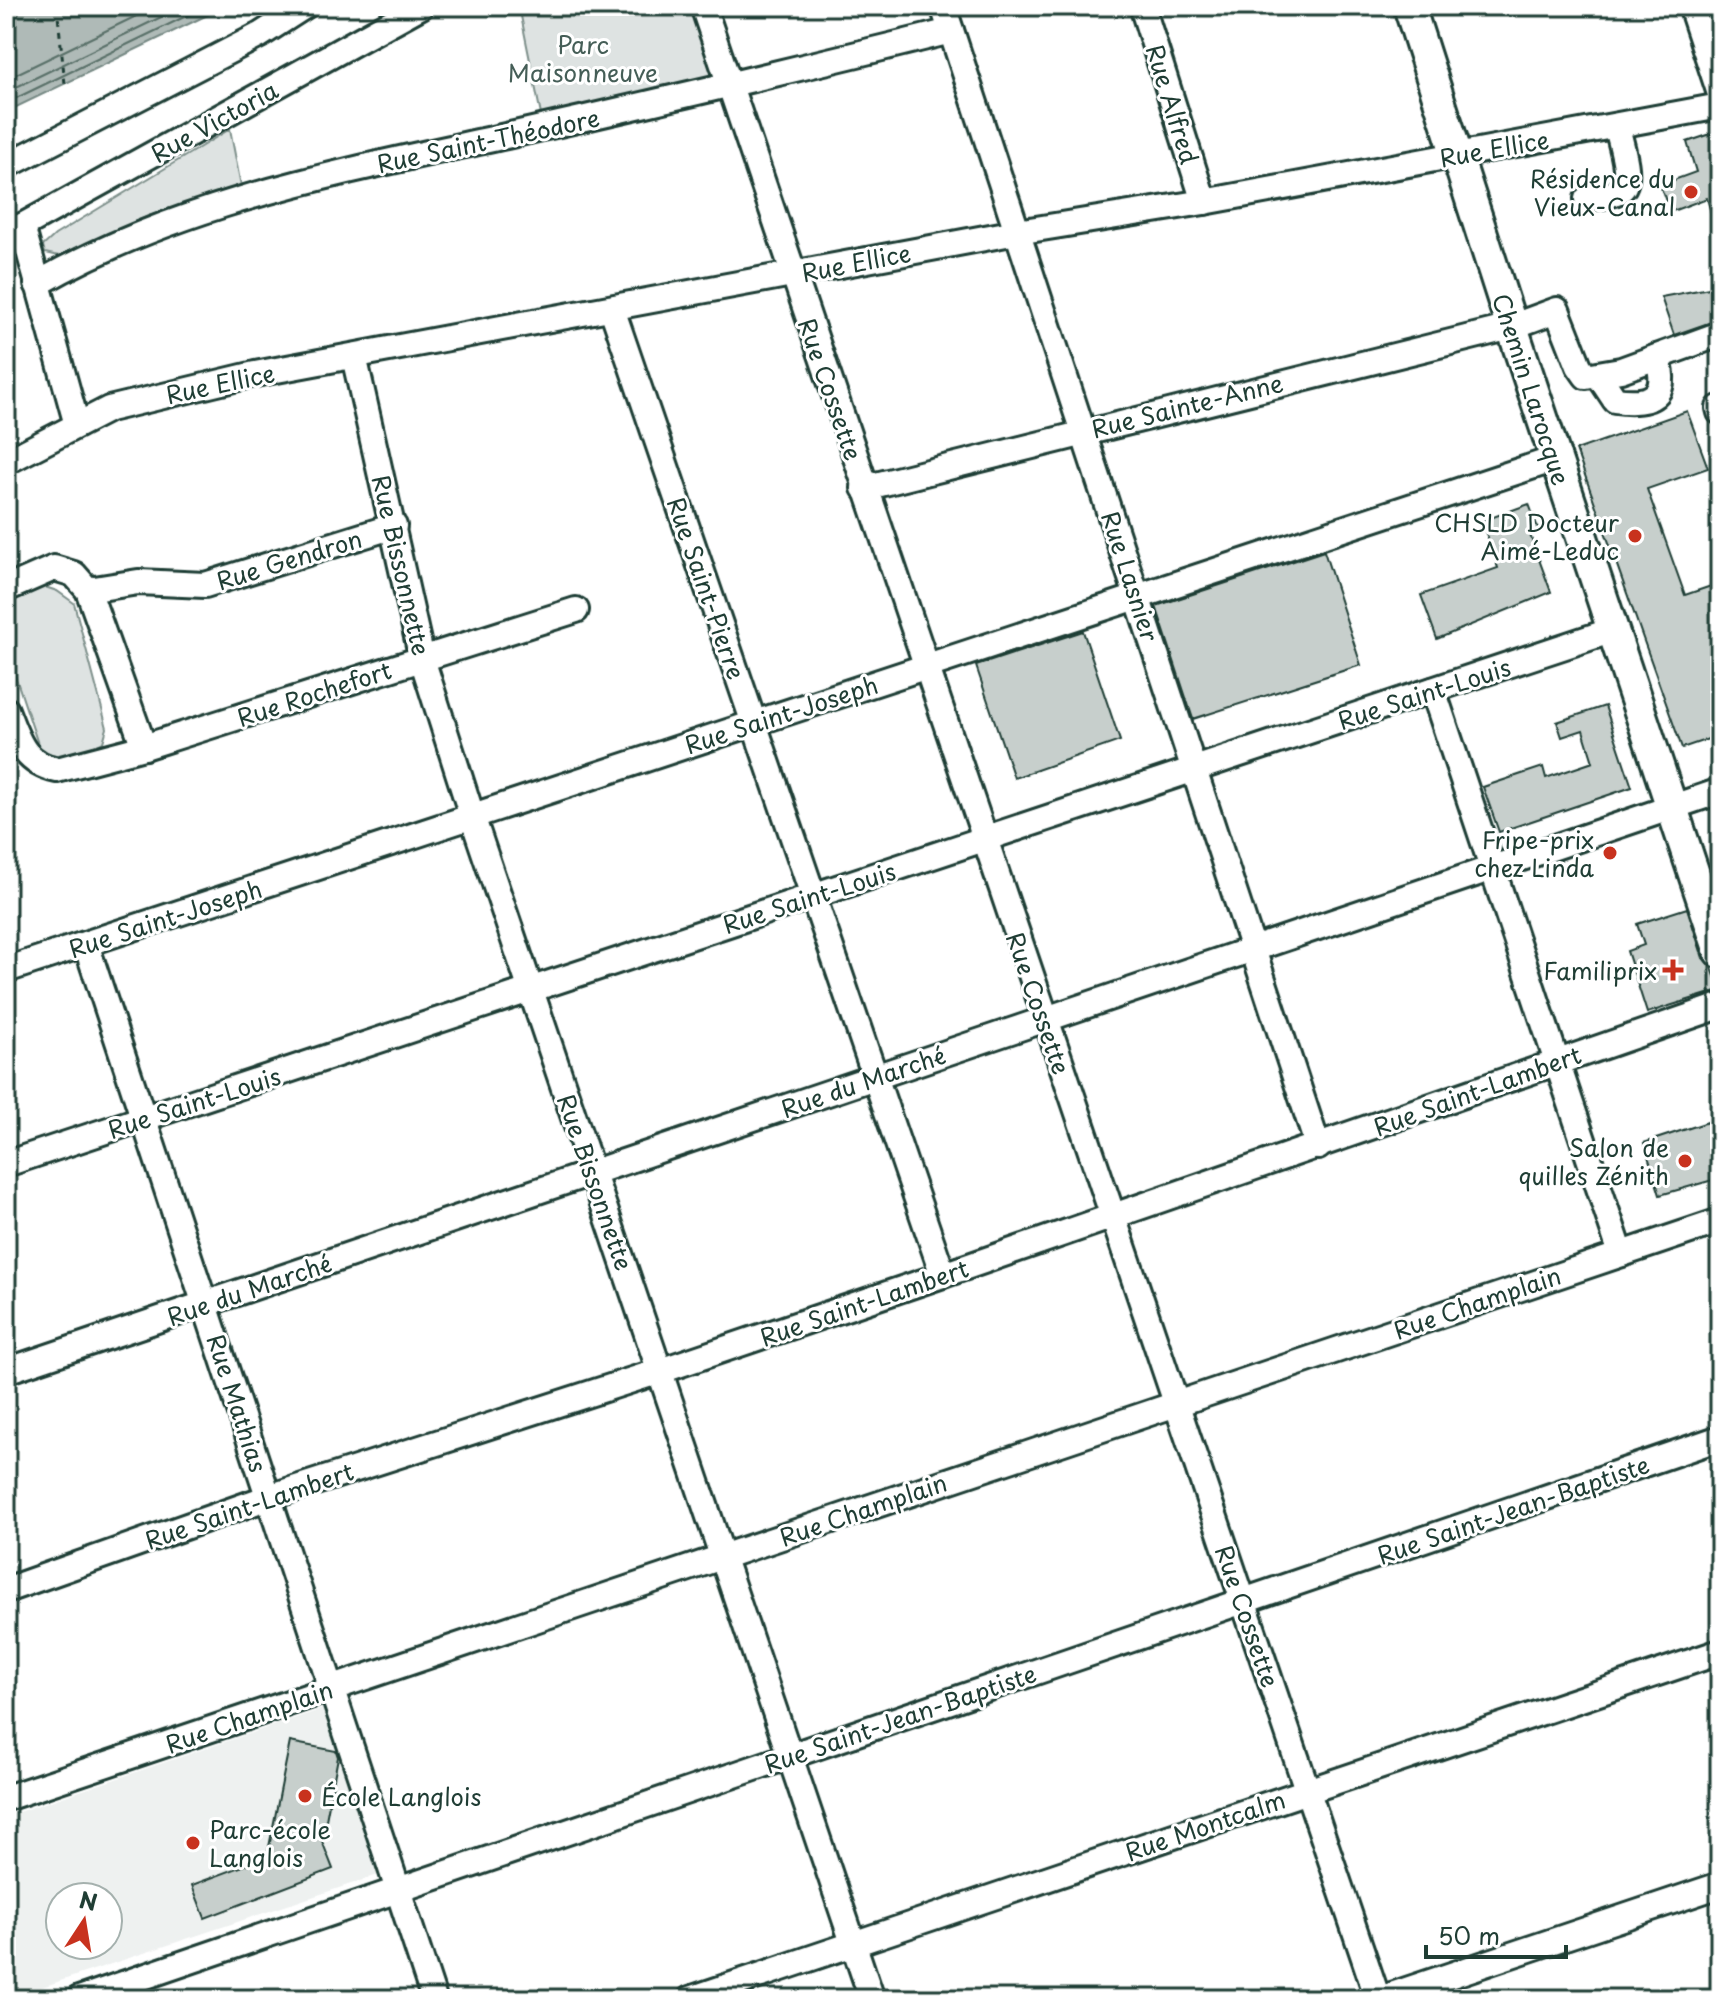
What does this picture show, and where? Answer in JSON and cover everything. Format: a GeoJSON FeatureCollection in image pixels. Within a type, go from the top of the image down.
{"type":"FeatureCollection","features":[{"type":"Feature","properties":{"kind":"main road","name":"Chemin Larocque"},"geometry":{"type":"LineString","coordinates":[[1409,6],[1511,327],[1720,952]]}},
{"type":"Feature","properties":{"kind":"street"},"geometry":{"type":"LineString","coordinates":[[6,166],[260,35],[305,6]]}},
{"type":"Feature","properties":{"kind":"street","name":"Rue Victoria"},"geometry":{"type":"LineString","coordinates":[[14,231],[421,6]]}},
{"type":"Feature","properties":{"kind":"street","name":"Rue Cossette"},"geometry":{"type":"LineString","coordinates":[[703,6],[1379,1999]]}},
{"type":"Feature","properties":{"kind":"street","name":"Rue Lasnier"},"geometry":{"type":"LineString","coordinates":[[943,6],[1318,1147]]}},
{"type":"Feature","properties":{"kind":"street","name":"Rue Alfred"},"geometry":{"type":"LineString","coordinates":[[1142,6],[1204,202]]}},
{"type":"Feature","properties":{"kind":"street"},"geometry":{"type":"LineString","coordinates":[[1691,6],[1720,94]]}},
{"type":"Feature","properties":{"kind":"street","name":"Rue Saint-Théodore"},"geometry":{"type":"LineString","coordinates":[[37,284],[92,252],[149,229],[278,189],[728,87],[951,31]]}},
{"type":"Feature","properties":{"kind":"street","name":"Rue Ellice"},"geometry":{"type":"LineString","coordinates":[[6,462],[77,425],[134,401],[354,356],[1017,232],[1204,202],[1720,106]]}},
{"type":"Feature","properties":{"kind":"street"},"geometry":{"type":"LineString","coordinates":[[1587,199],[1620,191],[1625,185],[1627,176],[1617,126]]}},
{"type":"Feature","properties":{"kind":"street"},"geometry":{"type":"LineString","coordinates":[[14,231],[37,284],[77,425]]}},
{"type":"Feature","properties":{"kind":"street","name":"Rue Saint-Pierre"},"geometry":{"type":"LineString","coordinates":[[612,309],[943,1275]]}},
{"type":"Feature","properties":{"kind":"street","name":"Rue Sainte-Anne"},"geometry":{"type":"LineString","coordinates":[[864,488],[1083,431],[1511,327],[1557,310],[1579,366],[1586,376],[1599,376]]}},
{"type":"Feature","properties":{"kind":"street"},"geometry":{"type":"LineString","coordinates":[[1657,357],[1664,378],[1661,390],[1652,398],[1633,402],[1615,400],[1599,376],[1720,334]]}},
{"type":"Feature","properties":{"kind":"street","name":"Rue Bissonnette"},"geometry":{"type":"LineString","coordinates":[[354,356],[422,659],[472,816],[872,1999]]}},
{"type":"Feature","properties":{"kind":"street","name":"Rue Saint-Joseph"},"geometry":{"type":"LineString","coordinates":[[6,970],[1555,459]]}},
{"type":"Feature","properties":{"kind":"street","name":"Rue Gendron"},"geometry":{"type":"LineString","coordinates":[[88,590],[138,582],[205,585],[394,526]]}},
{"type":"Feature","properties":{"kind":"street"},"geometry":{"type":"LineString","coordinates":[[6,589],[54,568],[74,574],[88,590],[144,747]]}},
{"type":"Feature","properties":{"kind":"street","name":"Rue Rochefort"},"geometry":{"type":"LineString","coordinates":[[6,710],[23,753],[44,767],[57,770],[144,747],[576,610]]}},
{"type":"Feature","properties":{"kind":"street","name":"Rue Saint-Louis"},"geometry":{"type":"LineString","coordinates":[[6,1164],[1613,630]]}},
{"type":"Feature","properties":{"kind":"street"},"geometry":{"type":"LineString","coordinates":[[1433,690],[1621,1254]]}},
{"type":"Feature","properties":{"kind":"street","name":"Rue du Marché"},"geometry":{"type":"LineString","coordinates":[[6,1371],[1720,791]]}},
{"type":"Feature","properties":{"kind":"street","name":"Rue Mathias"},"geometry":{"type":"LineString","coordinates":[[86,944],[434,1999]]}},
{"type":"Feature","properties":{"kind":"street","name":"Rue Saint-Lambert"},"geometry":{"type":"LineString","coordinates":[[6,1590],[269,1497],[660,1371],[943,1275],[1720,1006]]}},
{"type":"Feature","properties":{"kind":"street","name":"Rue Champlain"},"geometry":{"type":"LineString","coordinates":[[6,1798],[1720,1221]]}},
{"type":"Feature","properties":{"kind":"street","name":"Rue Saint-Jean-Baptiste"},"geometry":{"type":"LineString","coordinates":[[79,1999],[1720,1438]]}},
{"type":"Feature","properties":{"kind":"street","name":"Rue Montcalm"},"geometry":{"type":"LineString","coordinates":[[690,1999],[1720,1652]]}},
{"type":"Feature","properties":{"kind":"street"},"geometry":{"type":"LineString","coordinates":[[1379,1999],[1720,1885]]}},
{"type":"Feature","properties":{"kind":"path"},"geometry":{"type":"LineString","coordinates":[[57,6],[65,84]]}},
{"type":"Feature","properties":{"kind":"path"},"geometry":{"type":"LineString","coordinates":[[206,6],[207,15]]}},
{"type":"Feature","properties":{"kind":"shaded area","name":"Parc-école Langlois"},"geometry":{"type":"Polygon","coordinates":[[[328,1707],[390,1871],[124,1960],[124,1881],[44,1881],[44,1961],[120,1961],[6,1999],[6,1816],[328,1707]]]}},
{"type":"Feature","properties":{"kind":"green space","name":"Parc Maisonneuve"},"geometry":{"type":"Polygon","coordinates":[[[519,6],[695,6],[718,81],[542,120],[519,6]]]}},
{"type":"Feature","properties":{"kind":"green space"},"geometry":{"type":"Polygon","coordinates":[[[230,129],[242,191],[148,216],[59,256],[45,253],[43,246],[55,235],[230,129]]]}},
{"type":"Feature","properties":{"kind":"green space"},"geometry":{"type":"Polygon","coordinates":[[[39,585],[57,591],[74,603],[107,728],[103,742],[72,754],[56,755],[40,750],[6,648],[6,598],[39,585]]]}},
{"type":"Feature","properties":{"kind":"water"},"geometry":{"type":"Polygon","coordinates":[[[6,6],[226,6],[6,112],[6,6]]]}},
{"type":"Feature","properties":{"kind":"building","name":"Résidence du Vieux-Canal"},"geometry":{"type":"Polygon","coordinates":[[[1720,131],[1720,227],[1715,228],[1707,198],[1670,212],[1660,185],[1696,172],[1687,142],[1720,131]]]}},
{"type":"Feature","properties":{"kind":"building","name":"Résidence du Vieux-Canal"},"geometry":{"type":"Polygon","coordinates":[[[1720,286],[1720,319],[1674,335],[1661,297],[1720,286]]]}},
{"type":"Feature","properties":{"kind":"building","name":"CHSLD Docteur Aimé-Leduc"},"geometry":{"type":"Polygon","coordinates":[[[1687,411],[1708,468],[1647,489],[1685,595],[1720,583],[1720,735],[1682,748],[1576,450],[1687,411]]]}},
{"type":"Feature","properties":{"kind":"building"},"geometry":{"type":"Polygon","coordinates":[[[1529,504],[1539,531],[1530,535],[1551,592],[1437,639],[1421,595],[1498,568],[1482,521],[1529,504]]]}},
{"type":"Feature","properties":{"kind":"building"},"geometry":{"type":"Polygon","coordinates":[[[1324,551],[1361,665],[1193,719],[1156,606],[1324,551]]]}},
{"type":"Feature","properties":{"kind":"building"},"geometry":{"type":"Polygon","coordinates":[[[1083,631],[1120,741],[1014,778],[976,666],[1083,631]]]}},
{"type":"Feature","properties":{"kind":"building"},"geometry":{"type":"Polygon","coordinates":[[[1605,706],[1632,787],[1499,832],[1483,787],[1543,767],[1546,778],[1593,762],[1583,730],[1562,737],[1557,722],[1605,706]]]}},
{"type":"Feature","properties":{"kind":"building","name":"Familiprix"},"geometry":{"type":"Polygon","coordinates":[[[1687,908],[1703,958],[1712,968],[1720,990],[1647,1013],[1627,951],[1644,945],[1637,924],[1687,908]]]}},
{"type":"Feature","properties":{"kind":"building","name":"Salon de quilles Zénith"},"geometry":{"type":"Polygon","coordinates":[[[1720,1118],[1720,1178],[1660,1195],[1644,1143],[1720,1118]]]}},
{"type":"Feature","properties":{"kind":"building","name":"École Langlois"},"geometry":{"type":"Polygon","coordinates":[[[290,1742],[336,1751],[338,1757],[322,1841],[333,1869],[205,1918],[192,1885],[267,1857],[290,1742]]]}},
{"type":"Feature","properties":{"kind":"place","name":"Résidence du Vieux-Canal"},"geometry":{"type":"Point","coordinates":[1691,192]}},
{"type":"Feature","properties":{"kind":"place","name":"CHSLD Docteur Aimé-Leduc"},"geometry":{"type":"Point","coordinates":[1635,536]}},
{"type":"Feature","properties":{"kind":"place","name":"Fripe-prix chez Linda"},"geometry":{"type":"Point","coordinates":[1610,853]}},
{"type":"Feature","properties":{"kind":"place","name":"Familiprix"},"geometry":{"type":"Point","coordinates":[1673,970]}},
{"type":"Feature","properties":{"kind":"place","name":"Salon de quilles Zénith"},"geometry":{"type":"Point","coordinates":[1685,1161]}},
{"type":"Feature","properties":{"kind":"place","name":"École Langlois"},"geometry":{"type":"Point","coordinates":[305,1796]}},
{"type":"Feature","properties":{"kind":"place","name":"Parc-école Langlois"},"geometry":{"type":"Point","coordinates":[193,1843]}}]}
